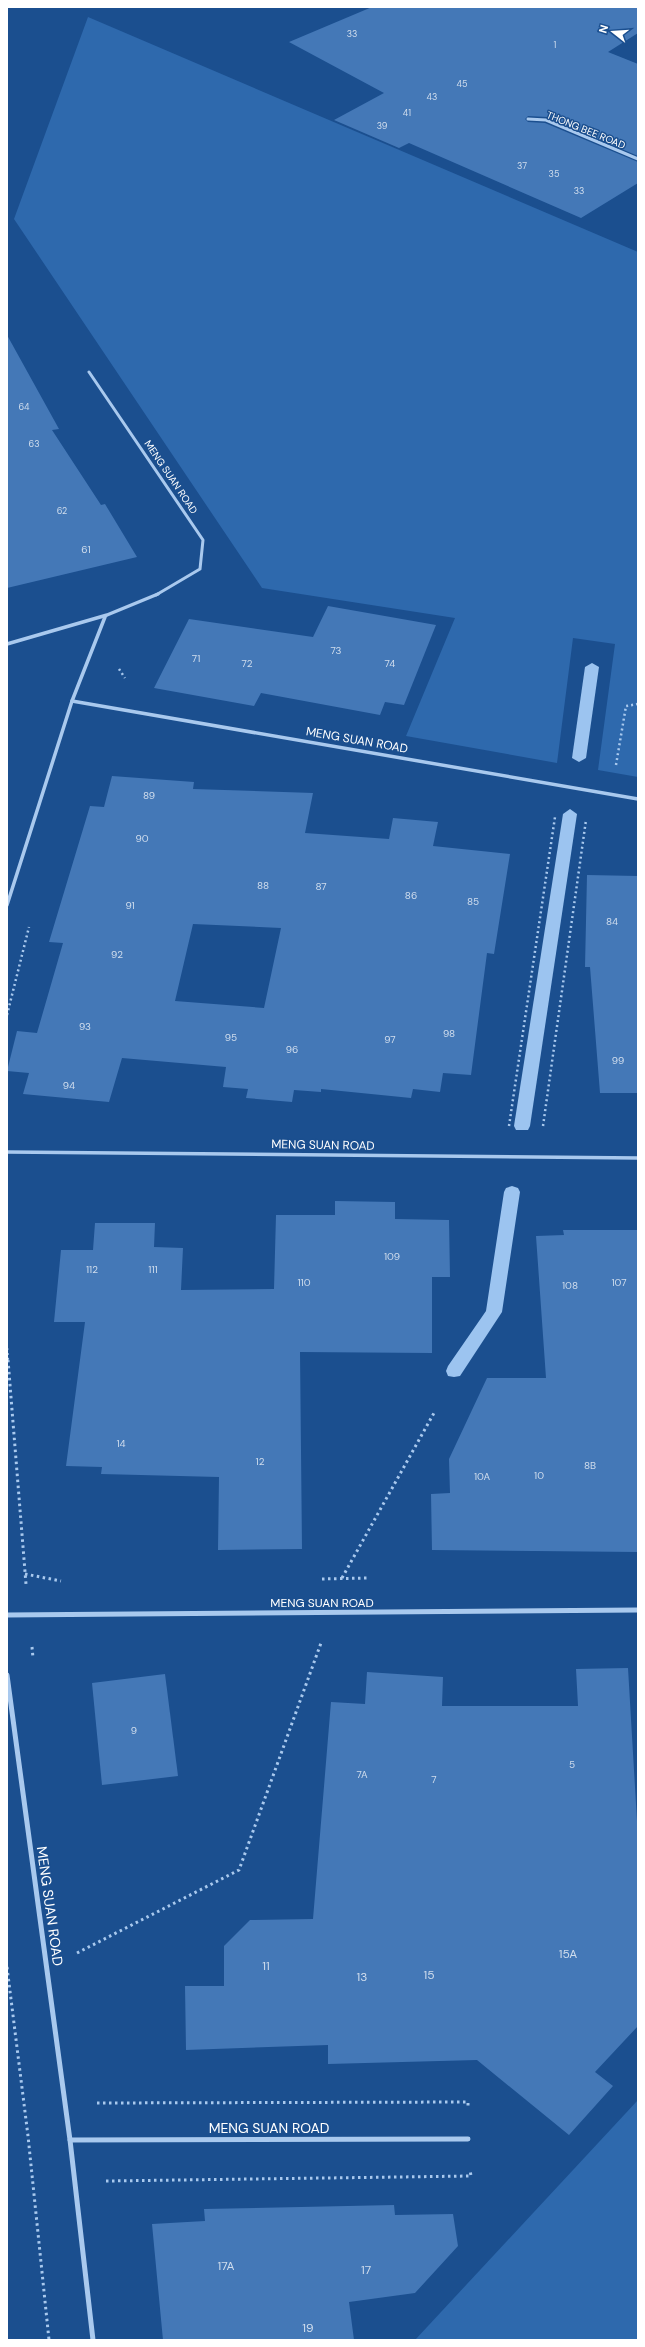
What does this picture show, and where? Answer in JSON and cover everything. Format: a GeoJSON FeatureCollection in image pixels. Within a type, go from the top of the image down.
{"type":"FeatureCollection","features":[{"type":"Feature","properties":{"kind":"street","name":"THONG BEE ROAD"},"geometry":{"type":"LineString","coordinates":[[528,119],[546,120],[638,159]]}},
{"type":"Feature","properties":{"kind":"street","name":"MENG SUAN ROAD"},"geometry":{"type":"LineString","coordinates":[[7,644],[105,617],[178,585],[200,569],[203,540],[89,372]]}},
{"type":"Feature","properties":{"kind":"street"},"geometry":{"type":"LineString","coordinates":[[7,905],[72,701],[105,617]]}},
{"type":"Feature","properties":{"kind":"street","name":"MENG SUAN ROAD"},"geometry":{"type":"LineString","coordinates":[[72,701],[638,799]]}},
{"type":"Feature","properties":{"kind":"street","name":"MENG SUAN ROAD"},"geometry":{"type":"LineString","coordinates":[[7,1152],[638,1158]]}},
{"type":"Feature","properties":{"kind":"street","name":"MENG SUAN ROAD"},"geometry":{"type":"LineString","coordinates":[[7,1615],[638,1610]]}},
{"type":"Feature","properties":{"kind":"street","name":"MENG SUAN ROAD"},"geometry":{"type":"LineString","coordinates":[[7,1675],[70,2140],[93,2340]]}},
{"type":"Feature","properties":{"kind":"street","name":"MENG SUAN ROAD"},"geometry":{"type":"LineString","coordinates":[[70,2140],[468,2139]]}},
{"type":"Feature","properties":{"kind":"path"},"geometry":{"type":"LineString","coordinates":[[118,667],[128,682]]}},
{"type":"Feature","properties":{"kind":"path"},"geometry":{"type":"LineString","coordinates":[[615,770],[626,706],[638,704]]}},
{"type":"Feature","properties":{"kind":"path"},"geometry":{"type":"LineString","coordinates":[[508,1129],[556,811]]}},
{"type":"Feature","properties":{"kind":"path"},"geometry":{"type":"LineString","coordinates":[[542,1129],[586,816]]}},
{"type":"Feature","properties":{"kind":"path"},"geometry":{"type":"LineString","coordinates":[[7,1015],[30,926]]}},
{"type":"Feature","properties":{"kind":"path"},"geometry":{"type":"LineString","coordinates":[[342,1578],[434,1413]]}},
{"type":"Feature","properties":{"kind":"path"},"geometry":{"type":"LineString","coordinates":[[76,1953],[239,1870],[322,1639]]}},
{"type":"Feature","properties":{"kind":"path"},"geometry":{"type":"LineString","coordinates":[[7,1967],[8,1992],[28,2136],[49,2340]]}},
{"type":"Feature","properties":{"kind":"shaded area"},"geometry":{"type":"Polygon","coordinates":[[[88,17],[638,252],[638,777],[598,770],[615,644],[573,638],[557,763],[406,736],[455,618],[262,588],[14,219],[88,17]]]}},
{"type":"Feature","properties":{"kind":"shaded area"},"geometry":{"type":"Polygon","coordinates":[[[638,2100],[638,2340],[415,2340],[638,2100]]]}},
{"type":"Feature","properties":{"kind":"building"},"geometry":{"type":"Polygon","coordinates":[[[372,7],[638,7],[638,33],[608,52],[638,64],[638,156],[547,117],[528,116],[525,119],[528,122],[545,123],[638,162],[638,183],[581,218],[409,143],[399,148],[334,120],[384,93],[289,42],[372,7]]]}},
{"type":"Feature","properties":{"kind":"building"},"geometry":{"type":"Polygon","coordinates":[[[7,335],[59,429],[52,430],[101,505],[105,504],[137,557],[7,588],[7,335]]]}},
{"type":"Feature","properties":{"kind":"building"},"geometry":{"type":"Polygon","coordinates":[[[328,606],[436,625],[404,705],[385,702],[380,715],[261,693],[254,706],[154,688],[189,619],[313,637],[328,606]]]}},
{"type":"Feature","properties":{"kind":"building"},"geometry":{"type":"Polygon","coordinates":[[[112,776],[194,782],[193,789],[313,793],[305,833],[389,839],[393,818],[438,822],[433,846],[510,854],[494,954],[487,953],[471,1075],[443,1073],[440,1092],[413,1089],[411,1098],[321,1089],[321,1092],[294,1090],[292,1102],[246,1098],[248,1089],[223,1087],[226,1067],[122,1058],[109,1102],[23,1094],[29,1073],[7,1071],[17,1031],[37,1033],[63,943],[49,942],[90,806],[104,807],[112,776]],[[193,924],[175,1001],[264,1008],[281,928],[193,924]]]}},
{"type":"Feature","properties":{"kind":"building"},"geometry":{"type":"Polygon","coordinates":[[[587,875],[638,876],[638,1093],[600,1093],[590,967],[585,967],[587,875]]]}},
{"type":"Feature","properties":{"kind":"building"},"geometry":{"type":"Polygon","coordinates":[[[335,1201],[395,1202],[395,1219],[449,1220],[450,1277],[432,1277],[432,1353],[300,1352],[302,1549],[218,1550],[219,1477],[101,1474],[102,1467],[66,1466],[85,1322],[54,1322],[61,1250],[93,1250],[95,1223],[155,1223],[154,1247],[183,1248],[181,1290],[274,1289],[276,1215],[335,1215],[335,1201]]]}},
{"type":"Feature","properties":{"kind":"building"},"geometry":{"type":"Polygon","coordinates":[[[563,1230],[638,1230],[638,1552],[432,1550],[431,1494],[450,1493],[449,1459],[487,1378],[546,1378],[536,1236],[564,1235],[563,1230]]]}},
{"type":"Feature","properties":{"kind":"building"},"geometry":{"type":"Polygon","coordinates":[[[628,1668],[638,1838],[638,2026],[595,2072],[613,2086],[569,2135],[477,2060],[328,2064],[328,2045],[186,2050],[185,1986],[224,1986],[224,1946],[250,1920],[313,1919],[331,1702],[365,1704],[367,1672],[443,1677],[442,1706],[578,1706],[576,1669],[628,1668]]]}},
{"type":"Feature","properties":{"kind":"building"},"geometry":{"type":"Polygon","coordinates":[[[165,1674],[178,1776],[102,1785],[92,1683],[165,1674]]]}},
{"type":"Feature","properties":{"kind":"building"},"geometry":{"type":"Polygon","coordinates":[[[394,2205],[395,2215],[453,2214],[458,2246],[415,2293],[349,2302],[354,2340],[163,2340],[152,2224],[205,2221],[204,2209],[394,2205]]]}},
{"type":"Feature","properties":{"kind":"waterway"},"geometry":{"type":"LineString","coordinates":[[579,758],[592,667]]}},
{"type":"Feature","properties":{"kind":"waterway"},"geometry":{"type":"LineString","coordinates":[[522,1126],[570,814]]}},
{"type":"Feature","properties":{"kind":"waterway"},"geometry":{"type":"LineString","coordinates":[[454,1371],[494,1312],[512,1192]]}}]}
